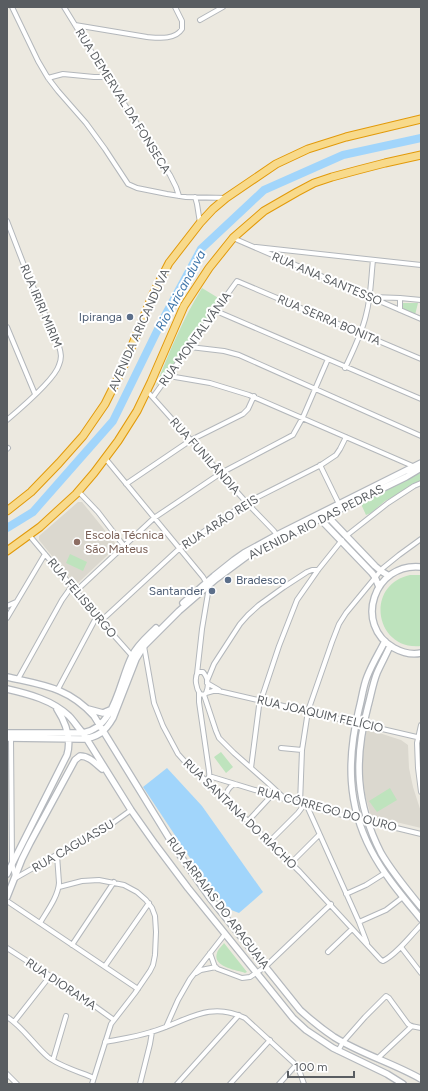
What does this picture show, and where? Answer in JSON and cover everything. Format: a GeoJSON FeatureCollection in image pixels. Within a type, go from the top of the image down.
{"type":"FeatureCollection","features":[{"type":"Feature","properties":{"kind":"highway","name":"AVENIDA ARICANDUVA"},"geometry":{"type":"LineString","coordinates":[[7,511],[31,492],[59,463],[83,436],[105,404],[123,368],[156,288],[169,264],[200,223],[213,209],[226,198],[276,164],[308,150],[346,137],[421,119]]}},
{"type":"Feature","properties":{"kind":"highway"},"geometry":{"type":"LineString","coordinates":[[7,551],[29,535],[78,491],[94,473],[118,441],[137,411],[147,391],[184,306],[209,268],[233,238],[264,212],[314,183],[378,164],[421,155]]}},
{"type":"Feature","properties":{"kind":"main road","name":"AVENIDA RIO DAS PEDRAS"},"geometry":{"type":"LineString","coordinates":[[326,513],[406,477],[418,468],[421,463]]}},
{"type":"Feature","properties":{"kind":"main road","name":"AVENIDA RIO DAS PEDRAS"},"geometry":{"type":"LineString","coordinates":[[84,736],[105,720],[111,710],[134,657],[143,644],[234,560],[319,517],[339,504],[418,468]]}},
{"type":"Feature","properties":{"kind":"main road"},"geometry":{"type":"LineString","coordinates":[[326,513],[375,577],[379,587]]}},
{"type":"Feature","properties":{"kind":"main road"},"geometry":{"type":"LineString","coordinates":[[319,517],[381,571],[389,576]]}},
{"type":"Feature","properties":{"kind":"main road"},"geometry":{"type":"LineString","coordinates":[[421,567],[403,569],[389,576],[376,592],[372,615],[378,632],[390,646],[407,653],[421,653]]}},
{"type":"Feature","properties":{"kind":"main road"},"geometry":{"type":"LineString","coordinates":[[385,641],[367,677],[352,746],[351,780],[359,818],[371,849],[380,866],[421,919]]}},
{"type":"Feature","properties":{"kind":"main road"},"geometry":{"type":"LineString","coordinates":[[390,646],[375,680],[363,724],[358,769],[361,795],[368,821],[385,859],[421,907]]}},
{"type":"Feature","properties":{"kind":"main road","name":"AVENIDA RIO DAS PEDRAS"},"geometry":{"type":"LineString","coordinates":[[9,736],[84,736],[100,734],[109,726],[113,718],[134,657]]}},
{"type":"Feature","properties":{"kind":"main road","name":"RUA ARRAIAS DO ARAGUAIA"},"geometry":{"type":"LineString","coordinates":[[7,677],[58,689],[88,709],[104,731],[177,852],[210,898],[300,1010],[335,1038],[406,1070],[421,1079]]}},
{"type":"Feature","properties":{"kind":"main road","name":"RUA ARRAIAS DO ARAGUAIA"},"geometry":{"type":"LineString","coordinates":[[7,689],[29,694],[54,706],[68,715],[84,736],[131,810],[188,888],[293,1018],[306,1030],[338,1051],[387,1074],[403,1084]]}},
{"type":"Feature","properties":{"kind":"main road"},"geometry":{"type":"LineString","coordinates":[[7,874],[67,754],[69,736],[63,719],[54,706]]}},
{"type":"Feature","properties":{"kind":"main road"},"geometry":{"type":"LineString","coordinates":[[88,709],[103,713],[111,710]]}},
{"type":"Feature","properties":{"kind":"main road"},"geometry":{"type":"LineString","coordinates":[[67,754],[72,755],[74,762]]}},
{"type":"Feature","properties":{"kind":"main road"},"geometry":{"type":"LineString","coordinates":[[7,897],[30,843],[74,762],[80,756],[86,757],[108,775]]}},
{"type":"Feature","properties":{"kind":"main road"},"geometry":{"type":"LineString","coordinates":[[365,1064],[378,1058]]}},
{"type":"Feature","properties":{"kind":"street"},"geometry":{"type":"LineString","coordinates":[[12,7],[38,61],[48,78],[106,149],[126,181],[131,186],[179,196],[226,198]]}},
{"type":"Feature","properties":{"kind":"street","name":"RUA DEMERVAL DA FONSECA"},"geometry":{"type":"LineString","coordinates":[[64,7],[170,176],[179,196]]}},
{"type":"Feature","properties":{"kind":"street"},"geometry":{"type":"LineString","coordinates":[[75,25],[148,37],[170,37],[180,33],[182,29],[182,21],[175,7]]}},
{"type":"Feature","properties":{"kind":"street"},"geometry":{"type":"LineString","coordinates":[[200,20],[223,7]]}},
{"type":"Feature","properties":{"kind":"street"},"geometry":{"type":"LineString","coordinates":[[48,78],[63,74],[107,77]]}},
{"type":"Feature","properties":{"kind":"street"},"geometry":{"type":"LineString","coordinates":[[195,197],[200,223]]}},
{"type":"Feature","properties":{"kind":"street","name":"RUA IRIRI MIRIM"},"geometry":{"type":"LineString","coordinates":[[7,221],[27,274],[61,353],[60,362],[56,371],[48,382],[7,420]]}},
{"type":"Feature","properties":{"kind":"street","name":"RUA ANA SANTESSO"},"geometry":{"type":"LineString","coordinates":[[233,238],[421,319]]}},
{"type":"Feature","properties":{"kind":"street"},"geometry":{"type":"LineString","coordinates":[[252,246],[421,265]]}},
{"type":"Feature","properties":{"kind":"street"},"geometry":{"type":"LineString","coordinates":[[280,258],[279,254],[282,249]]}},
{"type":"Feature","properties":{"kind":"street"},"geometry":{"type":"LineString","coordinates":[[346,368],[366,315],[373,260]]}},
{"type":"Feature","properties":{"kind":"street","name":"RUA MONTALVÂNIA"},"geometry":{"type":"LineString","coordinates":[[153,398],[237,281]]}},
{"type":"Feature","properties":{"kind":"street","name":"RUA SERRA BONITA"},"geometry":{"type":"LineString","coordinates":[[237,281],[421,359]]}},
{"type":"Feature","properties":{"kind":"street"},"geometry":{"type":"LineString","coordinates":[[369,297],[421,300]]}},
{"type":"Feature","properties":{"kind":"street"},"geometry":{"type":"LineString","coordinates":[[400,298],[400,310]]}},
{"type":"Feature","properties":{"kind":"street"},"geometry":{"type":"LineString","coordinates":[[216,311],[421,399]]}},
{"type":"Feature","properties":{"kind":"street"},"geometry":{"type":"LineString","coordinates":[[7,327],[35,394]]}},
{"type":"Feature","properties":{"kind":"street"},"geometry":{"type":"LineString","coordinates":[[190,346],[232,353],[421,436]]}},
{"type":"Feature","properties":{"kind":"street"},"geometry":{"type":"LineString","coordinates":[[76,591],[154,518],[220,473],[291,437],[295,433],[303,418],[328,359]]}},
{"type":"Feature","properties":{"kind":"street"},"geometry":{"type":"LineString","coordinates":[[169,376],[210,383],[254,396],[418,468]]}},
{"type":"Feature","properties":{"kind":"street","name":"RUA FUNILÂNDIA"},"geometry":{"type":"LineString","coordinates":[[147,391],[278,537]]}},
{"type":"Feature","properties":{"kind":"street"},"geometry":{"type":"LineString","coordinates":[[126,484],[191,440],[243,414],[248,409],[254,396]]}},
{"type":"Feature","properties":{"kind":"street","name":"RUA ARÃO REIS"},"geometry":{"type":"LineString","coordinates":[[101,621],[179,549],[247,503],[320,465],[338,453],[346,436]]}},
{"type":"Feature","properties":{"kind":"street"},"geometry":{"type":"LineString","coordinates":[[105,458],[203,577],[207,584],[208,592],[196,683],[199,692],[210,784]]}},
{"type":"Feature","properties":{"kind":"street"},"geometry":{"type":"LineString","coordinates":[[320,465],[339,504]]}},
{"type":"Feature","properties":{"kind":"street"},"geometry":{"type":"LineString","coordinates":[[251,768],[261,700],[279,646],[297,600],[318,570],[344,538],[388,503],[421,483]]}},
{"type":"Feature","properties":{"kind":"street"},"geometry":{"type":"LineString","coordinates":[[78,491],[98,512],[124,546]]}},
{"type":"Feature","properties":{"kind":"street","name":"RUA FELISBURGO"},"geometry":{"type":"LineString","coordinates":[[29,535],[101,621],[134,657]]}},
{"type":"Feature","properties":{"kind":"street"},"geometry":{"type":"LineString","coordinates":[[369,947],[319,835],[303,805],[302,750],[308,711],[339,624],[375,577],[399,555],[421,540]]}},
{"type":"Feature","properties":{"kind":"street"},"geometry":{"type":"LineString","coordinates":[[7,618],[45,554]]}},
{"type":"Feature","properties":{"kind":"street"},"geometry":{"type":"LineString","coordinates":[[207,682],[214,664],[249,613],[278,591],[307,572],[318,570]]}},
{"type":"Feature","properties":{"kind":"street"},"geometry":{"type":"LineString","coordinates":[[18,679],[62,600],[72,586]]}},
{"type":"Feature","properties":{"kind":"street"},"geometry":{"type":"LineString","coordinates":[[7,606],[16,602]]}},
{"type":"Feature","properties":{"kind":"street"},"geometry":{"type":"LineString","coordinates":[[58,689],[97,616]]}},
{"type":"Feature","properties":{"kind":"street","name":"RUA SANTANA DO RIACHO"},"geometry":{"type":"LineString","coordinates":[[143,644],[154,703],[163,726],[178,754],[291,863],[331,904],[381,960],[383,961],[387,959],[401,947]]}},
{"type":"Feature","properties":{"kind":"street"},"geometry":{"type":"LineString","coordinates":[[199,658],[202,672],[206,675],[208,688],[205,694],[219,738],[268,782],[284,799]]}},
{"type":"Feature","properties":{"kind":"street"},"geometry":{"type":"LineString","coordinates":[[197,674],[198,672],[208,669],[214,664]]}},
{"type":"Feature","properties":{"kind":"street","name":"RUA JOAQUIM FELÍCIO"},"geometry":{"type":"LineString","coordinates":[[207,682],[219,691]]}},
{"type":"Feature","properties":{"kind":"street","name":"RUA JOAQUIM FELÍCIO"},"geometry":{"type":"LineString","coordinates":[[205,694],[212,691],[219,691],[419,738]]}},
{"type":"Feature","properties":{"kind":"street"},"geometry":{"type":"LineString","coordinates":[[199,692],[205,694]]}},
{"type":"Feature","properties":{"kind":"street"},"geometry":{"type":"LineString","coordinates":[[421,725],[417,744],[421,792]]}},
{"type":"Feature","properties":{"kind":"street"},"geometry":{"type":"LineString","coordinates":[[9,736],[12,863],[14,878]]}},
{"type":"Feature","properties":{"kind":"street"},"geometry":{"type":"LineString","coordinates":[[281,748],[302,750]]}},
{"type":"Feature","properties":{"kind":"street","name":"RUA CÓRREGO DO OURO"},"geometry":{"type":"LineString","coordinates":[[209,776],[303,805],[421,834]]}},
{"type":"Feature","properties":{"kind":"street"},"geometry":{"type":"LineString","coordinates":[[225,799],[227,790],[234,784]]}},
{"type":"Feature","properties":{"kind":"street"},"geometry":{"type":"LineString","coordinates":[[248,821],[272,795]]}},
{"type":"Feature","properties":{"kind":"street"},"geometry":{"type":"LineString","coordinates":[[269,842],[298,813],[303,805]]}},
{"type":"Feature","properties":{"kind":"street","name":"RUA CAGUASSU"},"geometry":{"type":"LineString","coordinates":[[14,878],[84,839],[99,833],[131,810]]}},
{"type":"Feature","properties":{"kind":"street"},"geometry":{"type":"LineString","coordinates":[[291,863],[319,835]]}},
{"type":"Feature","properties":{"kind":"street"},"geometry":{"type":"LineString","coordinates":[[40,923],[59,887],[56,855]]}},
{"type":"Feature","properties":{"kind":"street"},"geometry":{"type":"LineString","coordinates":[[346,894],[366,885],[385,873]]}},
{"type":"Feature","properties":{"kind":"street"},"geometry":{"type":"LineString","coordinates":[[59,887],[82,881],[94,880],[114,882],[124,885],[137,892],[152,908],[155,916],[156,932],[153,965],[138,989],[108,1030],[92,1084]]}},
{"type":"Feature","properties":{"kind":"street"},"geometry":{"type":"LineString","coordinates":[[72,945],[114,882]]}},
{"type":"Feature","properties":{"kind":"street"},"geometry":{"type":"LineString","coordinates":[[359,922],[386,910],[403,897]]}},
{"type":"Feature","properties":{"kind":"street"},"geometry":{"type":"LineString","coordinates":[[7,901],[138,989]]}},
{"type":"Feature","properties":{"kind":"street"},"geometry":{"type":"LineString","coordinates":[[105,966],[148,903]]}},
{"type":"Feature","properties":{"kind":"street"},"geometry":{"type":"LineString","coordinates":[[210,953],[212,961],[216,967],[242,978],[250,977],[265,967],[331,904]]}},
{"type":"Feature","properties":{"kind":"street"},"geometry":{"type":"LineString","coordinates":[[421,925],[401,947],[421,973]]}},
{"type":"Feature","properties":{"kind":"street"},"geometry":{"type":"LineString","coordinates":[[328,952],[352,929]]}},
{"type":"Feature","properties":{"kind":"street"},"geometry":{"type":"LineString","coordinates":[[166,1027],[178,1000],[194,974],[224,934]]}},
{"type":"Feature","properties":{"kind":"street","name":"RUA DIORAMA"},"geometry":{"type":"LineString","coordinates":[[7,948],[114,1020]]}},
{"type":"Feature","properties":{"kind":"street"},"geometry":{"type":"LineString","coordinates":[[194,974],[201,970],[216,967]]}},
{"type":"Feature","properties":{"kind":"street"},"geometry":{"type":"LineString","coordinates":[[14,1022],[50,976]]}},
{"type":"Feature","properties":{"kind":"street"},"geometry":{"type":"LineString","coordinates":[[338,1051],[343,1042],[386,996],[408,1024],[421,1028]]}},
{"type":"Feature","properties":{"kind":"street"},"geometry":{"type":"LineString","coordinates":[[105,1042],[152,1032],[196,1015],[216,1010],[228,1012],[245,1018],[270,1040],[296,1065],[304,1084]]}},
{"type":"Feature","properties":{"kind":"street"},"geometry":{"type":"LineString","coordinates":[[180,1083],[239,1015]]}},
{"type":"Feature","properties":{"kind":"street"},"geometry":{"type":"LineString","coordinates":[[53,1060],[66,1016]]}},
{"type":"Feature","properties":{"kind":"street"},"geometry":{"type":"LineString","coordinates":[[7,1017],[53,1060],[94,1078]]}},
{"type":"Feature","properties":{"kind":"street"},"geometry":{"type":"LineString","coordinates":[[378,1058],[412,1026]]}},
{"type":"Feature","properties":{"kind":"street"},"geometry":{"type":"LineString","coordinates":[[140,1084],[152,1032]]}},
{"type":"Feature","properties":{"kind":"street"},"geometry":{"type":"LineString","coordinates":[[230,1084],[270,1040]]}},
{"type":"Feature","properties":{"kind":"street"},"geometry":{"type":"LineString","coordinates":[[279,1084],[296,1065]]}},
{"type":"Feature","properties":{"kind":"street"},"geometry":{"type":"LineString","coordinates":[[7,1074],[14,1083]]}},
{"type":"Feature","properties":{"kind":"shaded area","name":"Escola Técnica São Mateus"},"geometry":{"type":"Polygon","coordinates":[[[78,502],[82,502],[116,544],[116,547],[78,583],[74,583],[39,540],[39,536],[78,502]]]}},
{"type":"Feature","properties":{"kind":"shaded area"},"geometry":{"type":"Polygon","coordinates":[[[367,729],[401,740],[408,745],[409,768],[421,812],[421,828],[371,816],[365,795],[362,770],[363,749],[367,729]]]}},
{"type":"Feature","properties":{"kind":"green space"},"geometry":{"type":"Polygon","coordinates":[[[202,288],[220,299],[174,364],[156,386],[177,336],[202,288]]]}},
{"type":"Feature","properties":{"kind":"green space"},"geometry":{"type":"Polygon","coordinates":[[[402,303],[418,303],[415,315],[403,310],[402,303]]]}},
{"type":"Feature","properties":{"kind":"green space"},"geometry":{"type":"Polygon","coordinates":[[[421,472],[421,482],[385,501],[371,513],[366,515],[361,504],[362,502],[421,472]]]}},
{"type":"Feature","properties":{"kind":"green space"},"geometry":{"type":"Polygon","coordinates":[[[70,554],[87,562],[83,571],[66,563],[70,554]]]}},
{"type":"Feature","properties":{"kind":"green space"},"geometry":{"type":"Polygon","coordinates":[[[410,575],[421,575],[421,646],[405,645],[393,638],[385,628],[381,616],[381,603],[386,591],[395,581],[410,575]]]}},
{"type":"Feature","properties":{"kind":"green space"},"geometry":{"type":"Polygon","coordinates":[[[221,752],[233,767],[226,773],[214,757],[221,752]]]}},
{"type":"Feature","properties":{"kind":"green space"},"geometry":{"type":"Polygon","coordinates":[[[390,788],[397,800],[377,812],[369,801],[390,788]]]}},
{"type":"Feature","properties":{"kind":"green space"},"geometry":{"type":"Polygon","coordinates":[[[224,943],[247,972],[245,973],[231,969],[221,965],[218,962],[216,958],[217,953],[224,943]]]}},
{"type":"Feature","properties":{"kind":"water"},"geometry":{"type":"Polygon","coordinates":[[[167,768],[202,806],[263,892],[239,913],[226,908],[194,864],[143,787],[167,768]]]}},
{"type":"Feature","properties":{"kind":"waterway","name":"Rio Aricanduva"},"geometry":{"type":"LineString","coordinates":[[7,528],[33,512],[113,421],[161,323],[201,249],[264,190],[343,155],[421,138]]}},
{"type":"Feature","properties":{"kind":"place","name":"Ipiranga"},"geometry":{"type":"Point","coordinates":[130,317]}},
{"type":"Feature","properties":{"kind":"place","name":"Escola Técnica São Mateus"},"geometry":{"type":"Point","coordinates":[77,542]}},
{"type":"Feature","properties":{"kind":"place","name":"Bradesco"},"geometry":{"type":"Point","coordinates":[228,580]}},
{"type":"Feature","properties":{"kind":"place","name":"Santander"},"geometry":{"type":"Point","coordinates":[212,591]}}]}
